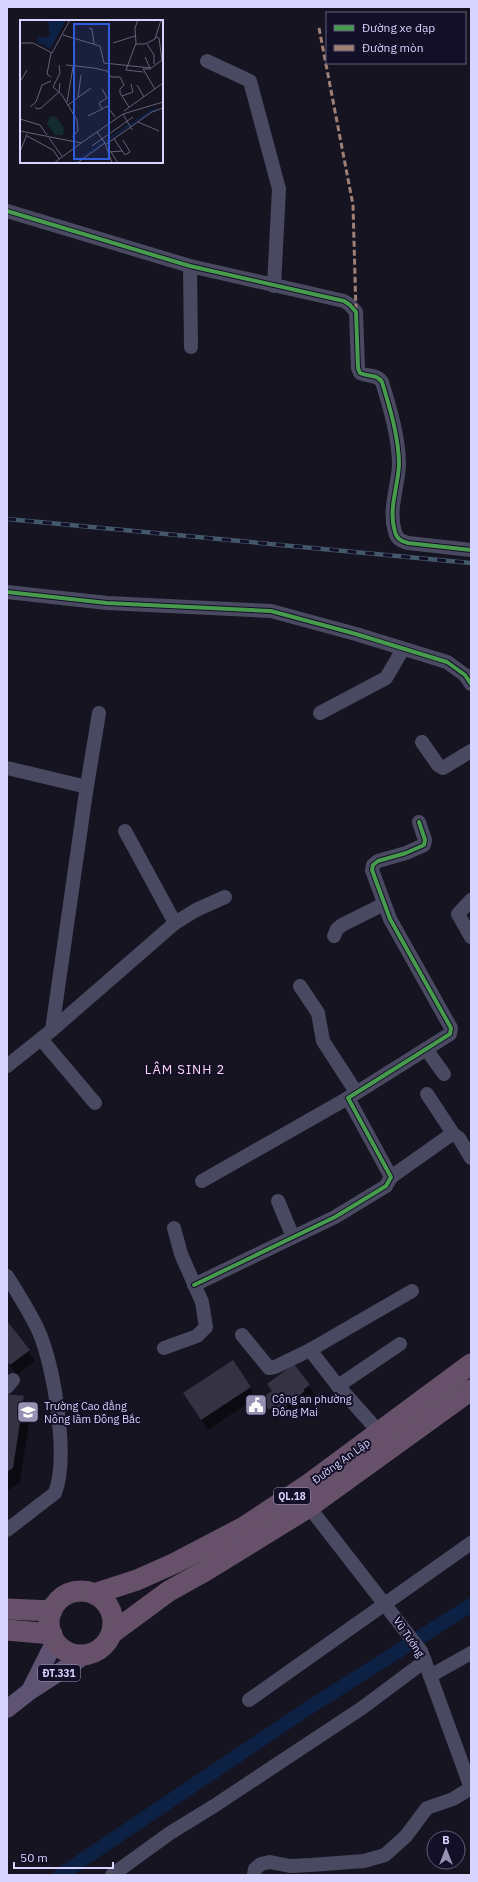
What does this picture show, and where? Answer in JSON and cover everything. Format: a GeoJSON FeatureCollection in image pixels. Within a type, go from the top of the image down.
{"type":"FeatureCollection","features":[{"type":"Feature","properties":{"kind":"highway","name":"Đường An Lập"},"geometry":{"type":"LineString","coordinates":[[94,1594],[137,1580],[175,1563],[244,1527],[309,1484],[380,1433],[471,1364]]}},
{"type":"Feature","properties":{"kind":"highway","name":"Đường An Lập"},"geometry":{"type":"LineString","coordinates":[[112,1633],[169,1591],[205,1571],[309,1507],[471,1390]]}},
{"type":"Feature","properties":{"kind":"highway","name":"QL.18"},"geometry":{"type":"LineString","coordinates":[[52,1611],[59,1601],[69,1594],[86,1591],[94,1594]]}},
{"type":"Feature","properties":{"kind":"highway"},"geometry":{"type":"LineString","coordinates":[[94,1594],[102,1599],[112,1614],[112,1633]]}},
{"type":"Feature","properties":{"kind":"highway"},"geometry":{"type":"LineString","coordinates":[[7,1609],[52,1611],[50,1619],[54,1637],[62,1647],[69,1652],[88,1654]]}},
{"type":"Feature","properties":{"kind":"highway"},"geometry":{"type":"LineString","coordinates":[[7,1630],[54,1637]]}},
{"type":"Feature","properties":{"kind":"highway","name":"QL.18"},"geometry":{"type":"LineString","coordinates":[[88,1654],[102,1647],[112,1633]]}},
{"type":"Feature","properties":{"kind":"main road","name":"ĐT.331"},"geometry":{"type":"LineString","coordinates":[[30,1691],[54,1637]]}},
{"type":"Feature","properties":{"kind":"main road","name":"ĐT.331"},"geometry":{"type":"LineString","coordinates":[[7,1709],[30,1691],[88,1654]]}},
{"type":"Feature","properties":{"kind":"street"},"geometry":{"type":"LineString","coordinates":[[207,62],[250,81],[279,189],[274,286]]}},
{"type":"Feature","properties":{"kind":"street"},"geometry":{"type":"LineString","coordinates":[[7,211],[190,266],[344,301],[350,305],[356,312],[358,368],[360,373],[366,376],[376,376],[380,378],[395,432],[399,463],[398,479],[392,513],[395,533],[399,540],[408,544],[471,550]]}},
{"type":"Feature","properties":{"kind":"street"},"geometry":{"type":"LineString","coordinates":[[190,266],[191,347]]}},
{"type":"Feature","properties":{"kind":"street"},"geometry":{"type":"LineString","coordinates":[[7,592],[107,603],[271,611],[404,648],[447,662],[465,675],[471,684]]}},
{"type":"Feature","properties":{"kind":"street"},"geometry":{"type":"LineString","coordinates":[[320,713],[386,678],[404,648]]}},
{"type":"Feature","properties":{"kind":"street"},"geometry":{"type":"LineString","coordinates":[[52,1030],[99,713]]}},
{"type":"Feature","properties":{"kind":"street"},"geometry":{"type":"LineString","coordinates":[[422,742],[438,765],[443,768],[471,751]]}},
{"type":"Feature","properties":{"kind":"street"},"geometry":{"type":"LineString","coordinates":[[7,768],[87,787]]}},
{"type":"Feature","properties":{"kind":"street"},"geometry":{"type":"LineString","coordinates":[[202,1181],[352,1095],[450,1034],[451,1028],[390,920],[372,870],[373,865],[378,861],[406,853],[424,845],[425,840],[419,822]]}},
{"type":"Feature","properties":{"kind":"street"},"geometry":{"type":"LineString","coordinates":[[125,831],[175,923]]}},
{"type":"Feature","properties":{"kind":"street"},"geometry":{"type":"LineString","coordinates":[[7,1066],[41,1040],[175,923],[196,910],[226,897]]}},
{"type":"Feature","properties":{"kind":"street"},"geometry":{"type":"LineString","coordinates":[[471,900],[458,914],[471,937]]}},
{"type":"Feature","properties":{"kind":"street"},"geometry":{"type":"LineString","coordinates":[[334,936],[337,929],[342,925],[384,904]]}},
{"type":"Feature","properties":{"kind":"street"},"geometry":{"type":"LineString","coordinates":[[300,986],[318,1013],[323,1041],[352,1095],[391,1177]]}},
{"type":"Feature","properties":{"kind":"street"},"geometry":{"type":"LineString","coordinates":[[41,1040],[95,1103]]}},
{"type":"Feature","properties":{"kind":"street"},"geometry":{"type":"LineString","coordinates":[[426,1049],[444,1074]]}},
{"type":"Feature","properties":{"kind":"street"},"geometry":{"type":"LineString","coordinates":[[426,1094],[454,1135],[459,1138],[471,1158]]}},
{"type":"Feature","properties":{"kind":"street"},"geometry":{"type":"LineString","coordinates":[[194,1285],[335,1217],[386,1186],[391,1177],[449,1136],[454,1135]]}},
{"type":"Feature","properties":{"kind":"street"},"geometry":{"type":"LineString","coordinates":[[278,1201],[293,1237]]}},
{"type":"Feature","properties":{"kind":"street"},"geometry":{"type":"LineString","coordinates":[[164,1348],[197,1336],[206,1327],[202,1302],[181,1254],[174,1228]]}},
{"type":"Feature","properties":{"kind":"street"},"geometry":{"type":"LineString","coordinates":[[7,1276],[29,1313],[46,1350],[55,1391],[60,1455],[59,1484],[55,1493],[48,1500],[7,1530]]}},
{"type":"Feature","properties":{"kind":"street"},"geometry":{"type":"LineString","coordinates":[[242,1335],[269,1368],[275,1367],[310,1350],[412,1291]]}},
{"type":"Feature","properties":{"kind":"street"},"geometry":{"type":"LineString","coordinates":[[338,1386],[400,1344]]}},
{"type":"Feature","properties":{"kind":"street"},"geometry":{"type":"LineString","coordinates":[[310,1350],[338,1386],[380,1433]]}},
{"type":"Feature","properties":{"kind":"street","name":"Vũ Tướng"},"geometry":{"type":"LineString","coordinates":[[309,1507],[408,1632],[423,1656],[470,1783]]}},
{"type":"Feature","properties":{"kind":"street"},"geometry":{"type":"LineString","coordinates":[[249,1700],[471,1543]]}},
{"type":"Feature","properties":{"kind":"street"},"geometry":{"type":"LineString","coordinates":[[430,1676],[471,1653]]}},
{"type":"Feature","properties":{"kind":"street"},"geometry":{"type":"LineString","coordinates":[[112,1875],[170,1833],[214,1806],[362,1708],[423,1656]]}},
{"type":"Feature","properties":{"kind":"street"},"geometry":{"type":"LineString","coordinates":[[254,1875],[255,1869],[261,1864],[270,1862],[290,1866],[311,1865],[364,1861],[385,1855],[406,1836],[426,1808],[453,1799],[470,1783]]}},
{"type":"Feature","properties":{"kind":"building"},"geometry":{"type":"Polygon","coordinates":[[[7,1321],[30,1350],[10,1365],[7,1361],[7,1321]]]}},
{"type":"Feature","properties":{"kind":"building"},"geometry":{"type":"Polygon","coordinates":[[[233,1360],[251,1387],[201,1420],[183,1393],[233,1360]]]}},
{"type":"Feature","properties":{"kind":"building"},"geometry":{"type":"Polygon","coordinates":[[[294,1364],[310,1385],[303,1390],[305,1391],[280,1410],[276,1405],[269,1410],[260,1399],[272,1391],[267,1384],[294,1364]]]}},
{"type":"Feature","properties":{"kind":"building"},"geometry":{"type":"Polygon","coordinates":[[[7,1394],[24,1396],[13,1468],[7,1472],[7,1394]]]}},
{"type":"Feature","properties":{"kind":"waterway"},"geometry":{"type":"LineString","coordinates":[[60,1875],[307,1709],[471,1605]]}},
{"type":"Feature","properties":{"kind":"railway"},"geometry":{"type":"LineString","coordinates":[[7,519],[471,563]]}},
{"type":"Feature","properties":{"kind":"marked path"},"geometry":{"type":"LineString","coordinates":[[319,28],[353,205],[356,312]]}},
{"type":"Feature","properties":{"kind":"cycle path"},"geometry":{"type":"LineString","coordinates":[[7,211],[190,266],[344,301],[350,305],[356,312],[358,368],[360,373],[378,378],[382,382],[396,434],[399,455],[393,507],[393,524],[396,534],[400,539],[408,543],[471,550]]}},
{"type":"Feature","properties":{"kind":"cycle path"},"geometry":{"type":"LineString","coordinates":[[7,592],[107,603],[271,611],[356,634],[447,662],[465,675],[471,684]]}},
{"type":"Feature","properties":{"kind":"cycle path"},"geometry":{"type":"LineString","coordinates":[[194,1285],[335,1217],[386,1186],[391,1177],[348,1098],[450,1034],[451,1028],[390,919],[372,870],[373,865],[378,861],[406,853],[424,845],[425,840],[419,822]]}},
{"type":"Feature","properties":{"kind":"place","name":"Công an phường Đông Mai"},"geometry":{"type":"Point","coordinates":[256,1405]}},
{"type":"Feature","properties":{"kind":"place","name":"Trường Cao đẳng Nông lâm Đông Bắc"},"geometry":{"type":"Point","coordinates":[28,1412]}},
{"type":"Feature","properties":{"kind":"district","name":"LÂM SINH 2"},"geometry":{"type":"Point","coordinates":[185,1069]}}]}
